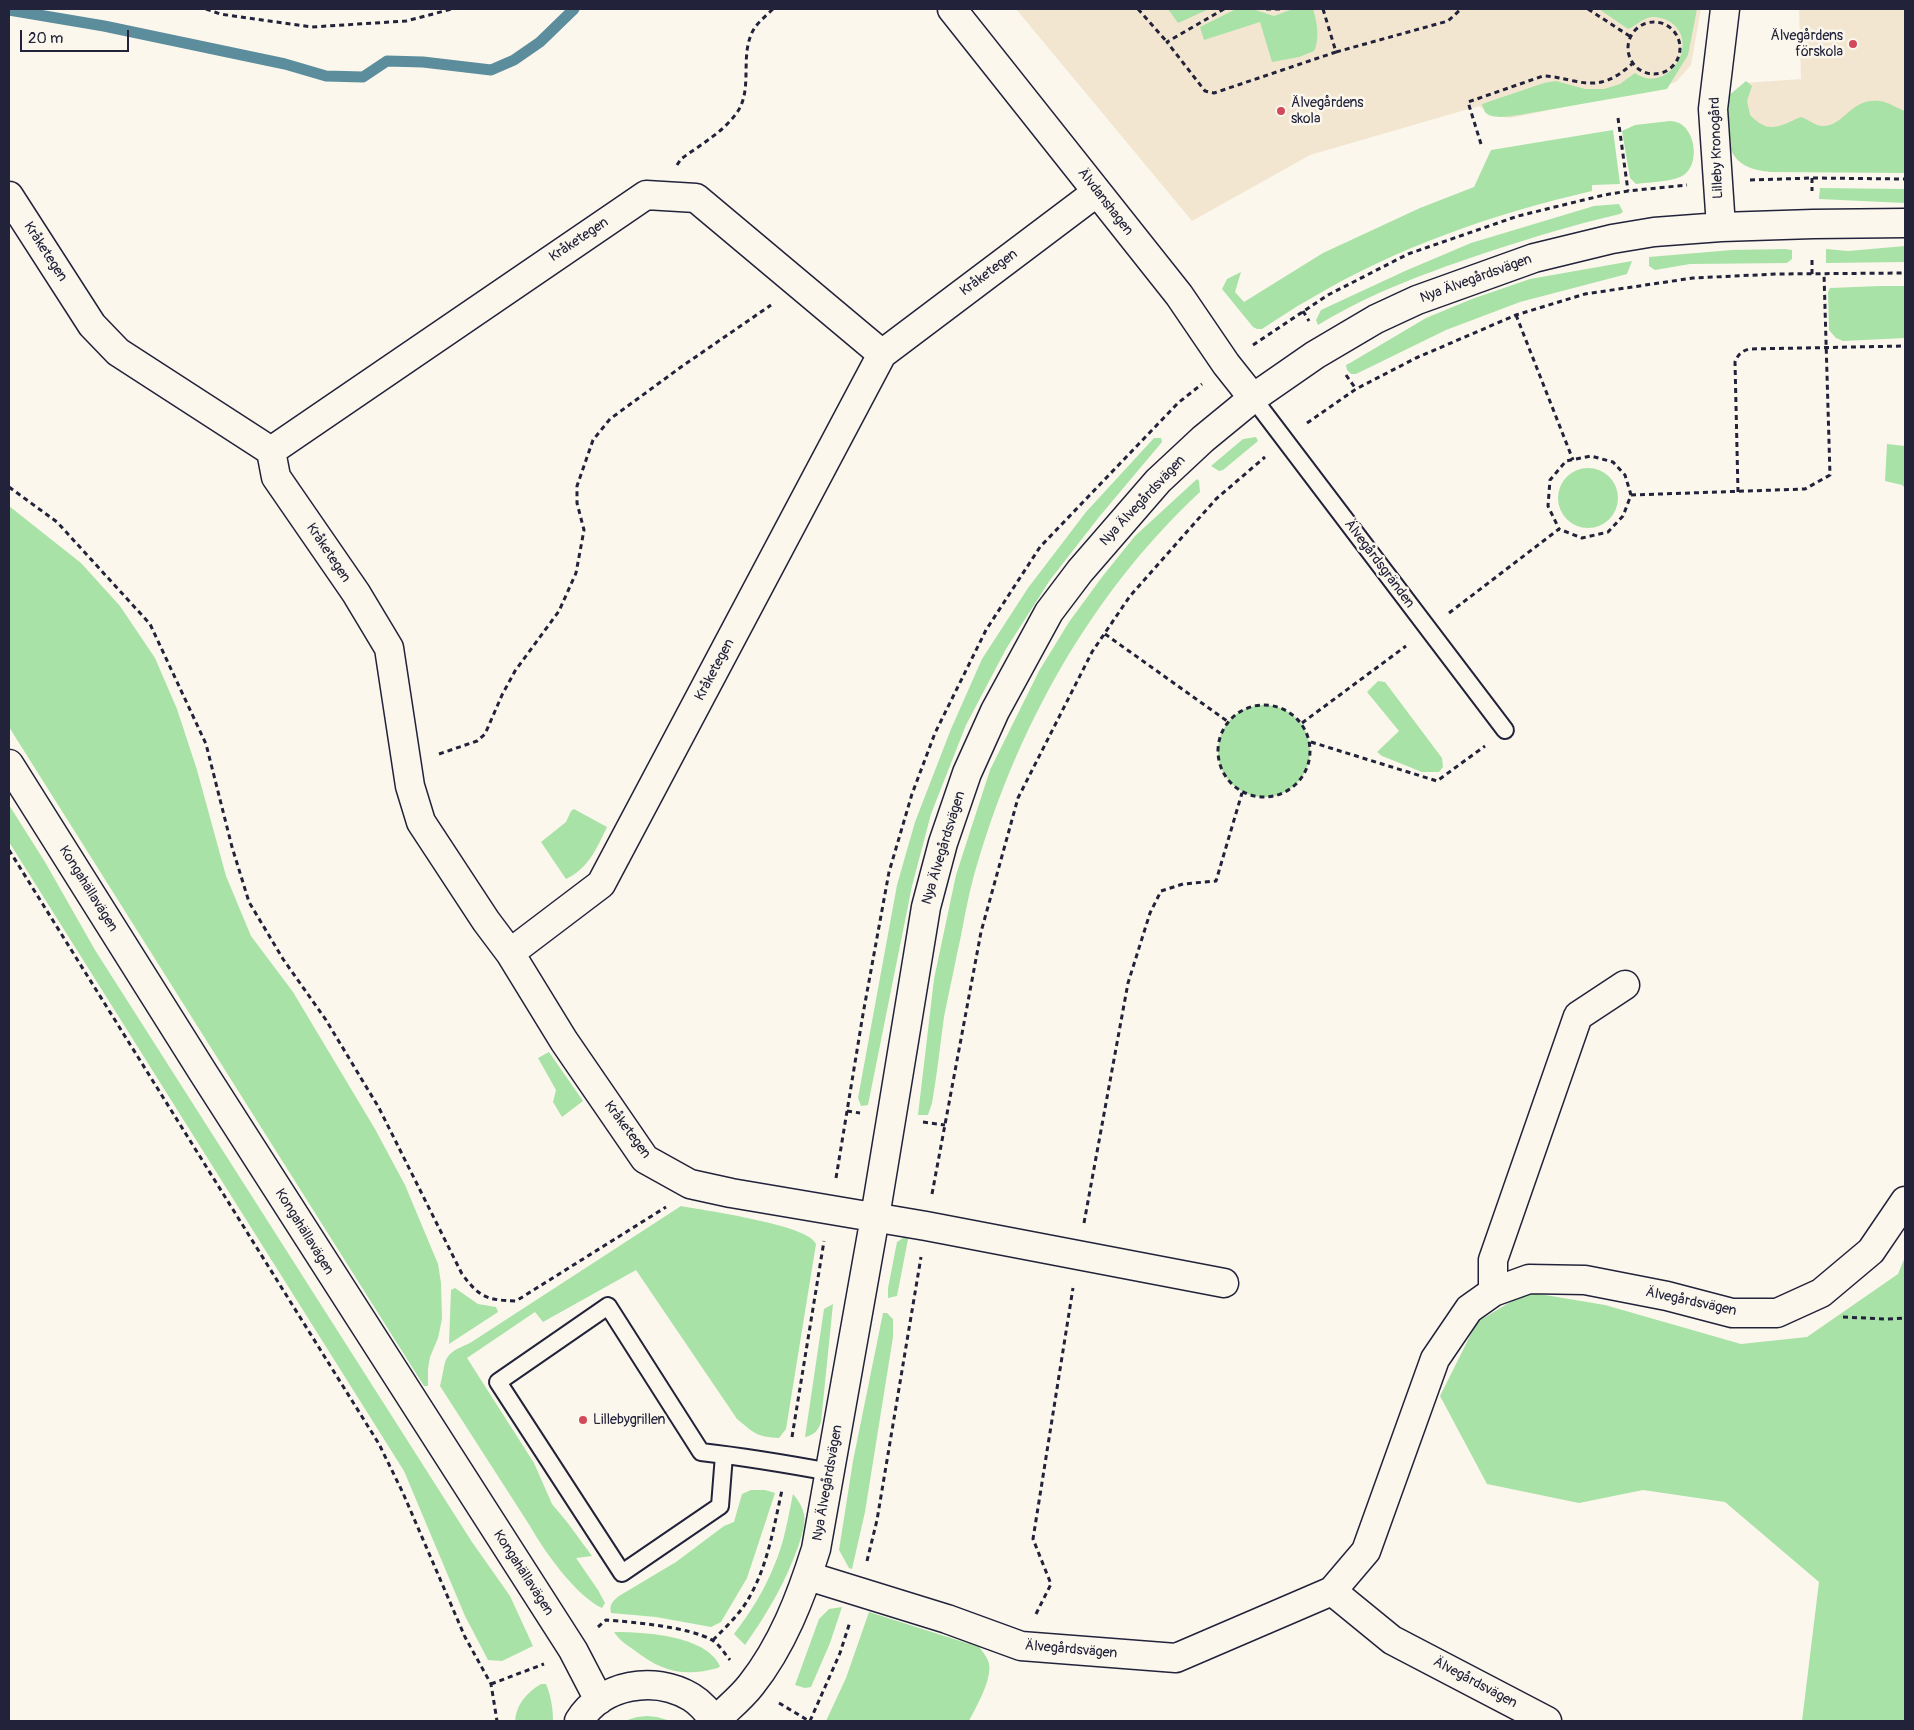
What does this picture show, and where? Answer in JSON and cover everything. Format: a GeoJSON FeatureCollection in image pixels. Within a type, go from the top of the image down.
{"type":"FeatureCollection","features":[{"type":"Feature","properties":{"kind":"street","name":"Älvdanshagen"},"geometry":{"type":"LineString","coordinates":[[952,9],[1178,295],[1226,364],[1253,398]]}},
{"type":"Feature","properties":{"kind":"street","name":"Lilleby Kronogård"},"geometry":{"type":"LineString","coordinates":[[1721,227],[1713,109],[1725,9]]}},
{"type":"Feature","properties":{"kind":"street","name":"Kråketegen"},"geometry":{"type":"LineString","coordinates":[[510,953],[601,884],[882,354],[1097,192]]}},
{"type":"Feature","properties":{"kind":"street","name":"Kråketegen"},"geometry":{"type":"LineString","coordinates":[[271,451],[646,195],[696,198],[882,354]]}},
{"type":"Feature","properties":{"kind":"street","name":"Kråketegen"},"geometry":{"type":"LineString","coordinates":[[9,196],[92,325],[118,352],[271,451],[276,476],[366,608],[389,648],[410,786],[421,822],[486,921],[510,953],[564,1041],[645,1159],[690,1184],[874,1217]]}},
{"type":"Feature","properties":{"kind":"street","name":"Nya Älvegårdsvägen"},"geometry":{"type":"LineString","coordinates":[[715,1721],[750,1686],[779,1643],[808,1576],[816,1549],[926,907],[942,843],[967,773],[995,711],[1049,612],[1080,571],[1158,481],[1203,439],[1253,398],[1315,355],[1376,319],[1418,300],[1534,258],[1612,239],[1654,232],[1721,227],[1905,223]]}},
{"type":"Feature","properties":{"kind":"street","name":"Kongahällavägen"},"geometry":{"type":"LineString","coordinates":[[9,764],[241,1132],[572,1650],[599,1700]]}},
{"type":"Feature","properties":{"kind":"street"},"geometry":{"type":"LineString","coordinates":[[1493,1292],[1493,1260],[1578,1016],[1625,985]]}},
{"type":"Feature","properties":{"kind":"street","name":"Älvegårdsvägen"},"geometry":{"type":"LineString","coordinates":[[808,1576],[947,1619],[1021,1646],[1176,1658],[1332,1591],[1366,1551],[1435,1359],[1469,1309],[1493,1292],[1529,1279],[1585,1280],[1667,1296],[1732,1313],[1778,1313],[1821,1293],[1872,1251],[1905,1201]]}},
{"type":"Feature","properties":{"kind":"street"},"geometry":{"type":"LineString","coordinates":[[874,1217],[1224,1283]]}},
{"type":"Feature","properties":{"kind":"street","name":"Älvegårdsvägen"},"geometry":{"type":"LineString","coordinates":[[1332,1591],[1392,1640],[1547,1721]]}},
{"type":"Feature","properties":{"kind":"street"},"geometry":{"type":"LineString","coordinates":[[579,1721],[583,1714],[599,1700],[613,1692],[628,1686],[645,1684],[677,1690],[692,1698],[715,1721]]}},
{"type":"Feature","properties":{"kind":"lane","name":"Älvegårdsgränden"},"geometry":{"type":"LineString","coordinates":[[1253,398],[1506,730]]}},
{"type":"Feature","properties":{"kind":"lane"},"geometry":{"type":"LineString","coordinates":[[724,1454],[720,1506],[622,1573],[498,1382],[608,1306],[701,1452],[724,1454],[830,1472]]}},
{"type":"Feature","properties":{"kind":"path"},"geometry":{"type":"LineString","coordinates":[[206,9],[220,14],[312,27],[406,21],[452,9]]}},
{"type":"Feature","properties":{"kind":"path"},"geometry":{"type":"LineString","coordinates":[[671,197],[674,169],[681,159],[728,123],[739,110],[744,93],[750,36],[759,22],[773,9]]}},
{"type":"Feature","properties":{"kind":"path"},"geometry":{"type":"LineString","coordinates":[[1138,9],[1167,42],[1205,92],[1214,93],[1336,52],[1448,21],[1461,9]]}},
{"type":"Feature","properties":{"kind":"path"},"geometry":{"type":"LineString","coordinates":[[1167,42],[1224,9]]}},
{"type":"Feature","properties":{"kind":"path"},"geometry":{"type":"LineString","coordinates":[[1266,9],[1280,9]]}},
{"type":"Feature","properties":{"kind":"path"},"geometry":{"type":"LineString","coordinates":[[1323,9],[1336,52]]}},
{"type":"Feature","properties":{"kind":"path"},"geometry":{"type":"LineString","coordinates":[[1588,9],[1631,37]]}},
{"type":"Feature","properties":{"kind":"path"},"geometry":{"type":"LineString","coordinates":[[1651,22],[1668,26],[1675,32],[1680,45],[1676,62],[1662,72],[1644,71],[1634,63],[1629,50],[1631,37],[1643,25],[1651,22]]}},
{"type":"Feature","properties":{"kind":"path"},"geometry":{"type":"LineString","coordinates":[[1481,144],[1468,102],[1543,76],[1552,76],[1587,84],[1605,81],[1619,76],[1634,63]]}},
{"type":"Feature","properties":{"kind":"path"},"geometry":{"type":"LineString","coordinates":[[1618,118],[1628,191]]}},
{"type":"Feature","properties":{"kind":"path"},"geometry":{"type":"LineString","coordinates":[[713,1640],[731,1622],[750,1597],[766,1560],[788,1464],[863,1014],[889,872],[912,794],[935,733],[986,630],[1040,547],[1178,403],[1226,364],[1328,295],[1408,254],[1518,216],[1628,191],[1717,182],[1812,178],[1905,179]]}},
{"type":"Feature","properties":{"kind":"path"},"geometry":{"type":"LineString","coordinates":[[810,1721],[840,1653],[859,1593],[877,1520],[926,1226],[981,932],[1018,798],[1092,652],[1130,596],[1216,499],[1285,438],[1356,389],[1416,358],[1516,315],[1585,294],[1693,278],[1905,273]]}},
{"type":"Feature","properties":{"kind":"path"},"geometry":{"type":"LineString","coordinates":[[1631,495],[1805,490],[1830,475],[1824,274]]}},
{"type":"Feature","properties":{"kind":"path"},"geometry":{"type":"LineString","coordinates":[[407,763],[462,747],[477,741],[485,734],[502,695],[515,672],[559,611],[576,573],[584,530],[577,504],[578,486],[594,440],[610,419],[680,367],[800,286]]}},
{"type":"Feature","properties":{"kind":"path"},"geometry":{"type":"LineString","coordinates":[[1516,315],[1573,460]]}},
{"type":"Feature","properties":{"kind":"path"},"geometry":{"type":"LineString","coordinates":[[1738,492],[1735,362],[1737,356],[1749,349],[1905,346]]}},
{"type":"Feature","properties":{"kind":"path"},"geometry":{"type":"LineString","coordinates":[[1591,456],[1613,462],[1625,475],[1631,495],[1623,516],[1608,532],[1582,538],[1559,529],[1548,506],[1550,480],[1566,461],[1573,460],[1591,456]]}},
{"type":"Feature","properties":{"kind":"path"},"geometry":{"type":"LineString","coordinates":[[9,487],[57,522],[150,624],[206,744],[232,846],[249,902],[283,959],[326,1020],[379,1108],[462,1274],[474,1290],[493,1300],[516,1301],[663,1210],[690,1184]]}},
{"type":"Feature","properties":{"kind":"path"},"geometry":{"type":"LineString","coordinates":[[1302,723],[1559,529]]}},
{"type":"Feature","properties":{"kind":"path"},"geometry":{"type":"LineString","coordinates":[[1105,634],[1227,721]]}},
{"type":"Feature","properties":{"kind":"path"},"geometry":{"type":"LineString","coordinates":[[1265,704],[1286,709],[1302,723],[1310,742],[1309,768],[1292,789],[1268,798],[1242,794],[1222,774],[1217,747],[1227,721],[1244,708],[1265,704]]}},
{"type":"Feature","properties":{"kind":"path"},"geometry":{"type":"LineString","coordinates":[[1310,742],[1437,781],[1506,730]]}},
{"type":"Feature","properties":{"kind":"path"},"geometry":{"type":"LineString","coordinates":[[1021,1646],[1051,1584],[1032,1539],[1078,1256],[1128,983],[1150,912],[1161,891],[1183,884],[1216,881],[1242,794]]}},
{"type":"Feature","properties":{"kind":"path"},"geometry":{"type":"LineString","coordinates":[[9,850],[378,1444],[403,1493],[465,1637],[491,1684],[497,1721]]}},
{"type":"Feature","properties":{"kind":"shaded area","name":"Älvegårdens skola"},"geometry":{"type":"Polygon","coordinates":[[[1016,9],[1701,9],[1691,65],[1676,82],[1511,118],[1494,116],[1479,106],[1310,155],[1192,221],[1016,9]]]}},
{"type":"Feature","properties":{"kind":"shaded area","name":"Älvegårdens förskola"},"geometry":{"type":"Polygon","coordinates":[[[1799,9],[1905,9],[1905,134],[1734,136],[1745,83],[1801,79],[1799,9]]]}},
{"type":"Feature","properties":{"kind":"green space"},"geometry":{"type":"Polygon","coordinates":[[[1168,9],[1209,9],[1178,23],[1168,9]]]}},
{"type":"Feature","properties":{"kind":"green space"},"geometry":{"type":"Polygon","coordinates":[[[1236,9],[1252,9],[1274,16],[1293,9],[1313,9],[1317,30],[1317,41],[1314,51],[1299,57],[1272,62],[1260,22],[1204,40],[1200,27],[1236,9]]]}},
{"type":"Feature","properties":{"kind":"green space"},"geometry":{"type":"Polygon","coordinates":[[[1599,9],[1697,9],[1688,55],[1667,89],[1511,116],[1496,117],[1485,112],[1482,104],[1544,83],[1556,81],[1585,89],[1604,89],[1620,84],[1635,73],[1646,78],[1657,78],[1667,73],[1675,65],[1681,55],[1683,44],[1680,34],[1671,22],[1658,17],[1652,17],[1628,29],[1599,9]]]}},
{"type":"Feature","properties":{"kind":"green space"},"geometry":{"type":"Polygon","coordinates":[[[1746,81],[1752,86],[1747,101],[1750,115],[1763,125],[1769,127],[1780,126],[1801,117],[1820,126],[1830,125],[1861,104],[1869,101],[1883,102],[1905,111],[1905,173],[1770,172],[1747,166],[1738,160],[1731,150],[1727,97],[1746,81]]]}},
{"type":"Feature","properties":{"kind":"green space"},"geometry":{"type":"Polygon","coordinates":[[[1670,121],[1678,123],[1690,135],[1694,152],[1690,168],[1681,177],[1675,179],[1636,184],[1630,178],[1622,131],[1635,125],[1670,121]]]}},
{"type":"Feature","properties":{"kind":"green space"},"geometry":{"type":"Polygon","coordinates":[[[1613,130],[1620,184],[1592,185],[1592,191],[1518,210],[1411,248],[1343,280],[1262,329],[1253,327],[1222,289],[1227,279],[1241,272],[1235,292],[1244,302],[1323,253],[1420,208],[1474,187],[1491,150],[1613,130]]]}},
{"type":"Feature","properties":{"kind":"green space"},"geometry":{"type":"Polygon","coordinates":[[[1820,188],[1905,189],[1905,203],[1819,199],[1820,188]]]}},
{"type":"Feature","properties":{"kind":"green space"},"geometry":{"type":"Polygon","coordinates":[[[1619,204],[1623,212],[1620,214],[1555,231],[1469,259],[1381,292],[1318,325],[1316,320],[1321,310],[1471,243],[1594,206],[1619,204]]]}},
{"type":"Feature","properties":{"kind":"green space"},"geometry":{"type":"Polygon","coordinates":[[[1905,246],[1905,262],[1826,263],[1826,249],[1848,251],[1905,246]]]}},
{"type":"Feature","properties":{"kind":"green space"},"geometry":{"type":"Polygon","coordinates":[[[1732,250],[1792,250],[1792,259],[1787,263],[1690,264],[1655,270],[1649,266],[1649,257],[1732,250]]]}},
{"type":"Feature","properties":{"kind":"green space"},"geometry":{"type":"Polygon","coordinates":[[[1632,261],[1627,274],[1520,302],[1446,330],[1356,374],[1351,374],[1347,370],[1346,365],[1426,318],[1472,299],[1530,279],[1632,261]]]}},
{"type":"Feature","properties":{"kind":"green space"},"geometry":{"type":"Polygon","coordinates":[[[1905,286],[1905,338],[1843,341],[1836,338],[1829,330],[1828,292],[1830,288],[1905,286]]]}},
{"type":"Feature","properties":{"kind":"green space"},"geometry":{"type":"Polygon","coordinates":[[[1256,437],[1258,441],[1223,470],[1219,471],[1211,466],[1243,439],[1256,437]]]}},
{"type":"Feature","properties":{"kind":"green space"},"geometry":{"type":"Polygon","coordinates":[[[1154,438],[1161,438],[1162,442],[1099,517],[1050,580],[1006,649],[966,725],[931,814],[912,886],[868,1105],[861,1106],[858,1098],[897,885],[915,822],[951,729],[982,659],[1028,588],[1086,512],[1154,438]]]}},
{"type":"Feature","properties":{"kind":"green space"},"geometry":{"type":"Polygon","coordinates":[[[1887,444],[1905,446],[1905,488],[1902,485],[1885,481],[1887,444]]]}},
{"type":"Feature","properties":{"kind":"green space"},"geometry":{"type":"Polygon","coordinates":[[[1588,468],[1605,473],[1613,481],[1618,498],[1613,515],[1605,523],[1588,528],[1571,523],[1563,515],[1558,498],[1563,481],[1571,473],[1588,468]]]}},
{"type":"Feature","properties":{"kind":"green space"},"geometry":{"type":"Polygon","coordinates":[[[1197,479],[1200,492],[1159,533],[1121,578],[1087,625],[1057,675],[1030,727],[1006,780],[986,835],[970,891],[944,1017],[932,1103],[928,1115],[918,1115],[934,979],[956,875],[990,770],[1039,671],[1069,622],[1135,536],[1197,479]]]}},
{"type":"Feature","properties":{"kind":"green space"},"geometry":{"type":"Polygon","coordinates":[[[9,506],[81,563],[120,606],[155,658],[177,709],[197,770],[226,876],[251,936],[293,992],[375,1129],[405,1185],[438,1264],[441,1283],[442,1319],[438,1338],[430,1357],[428,1386],[424,1386],[9,727],[9,506]]]}},
{"type":"Feature","properties":{"kind":"green space"},"geometry":{"type":"Polygon","coordinates":[[[1378,681],[1385,682],[1442,758],[1443,767],[1439,772],[1422,772],[1382,756],[1377,752],[1399,731],[1367,692],[1378,681]]]}},
{"type":"Feature","properties":{"kind":"green space"},"geometry":{"type":"Polygon","coordinates":[[[1255,705],[1273,705],[1290,712],[1303,725],[1310,742],[1310,760],[1303,777],[1290,790],[1273,797],[1255,797],[1238,790],[1225,777],[1218,760],[1218,742],[1225,725],[1238,712],[1255,705]]]}},
{"type":"Feature","properties":{"kind":"green space"},"geometry":{"type":"Polygon","coordinates":[[[9,805],[45,862],[95,950],[472,1542],[510,1596],[533,1646],[502,1661],[488,1660],[465,1616],[404,1471],[9,842],[9,805]]]}},
{"type":"Feature","properties":{"kind":"green space"},"geometry":{"type":"Polygon","coordinates":[[[574,809],[607,827],[586,864],[574,875],[566,879],[541,842],[566,822],[571,811],[574,809]]]}},
{"type":"Feature","properties":{"kind":"green space"},"geometry":{"type":"Polygon","coordinates":[[[549,1052],[583,1101],[562,1117],[553,1102],[556,1090],[538,1058],[549,1052]]]}},
{"type":"Feature","properties":{"kind":"green space"},"geometry":{"type":"Polygon","coordinates":[[[681,1206],[754,1219],[776,1225],[809,1237],[816,1244],[786,1429],[779,1438],[766,1437],[756,1433],[737,1419],[636,1270],[543,1322],[535,1312],[467,1358],[534,1463],[552,1504],[592,1556],[576,1558],[605,1603],[602,1608],[582,1594],[552,1560],[440,1386],[447,1358],[454,1351],[470,1343],[681,1206]]]}},
{"type":"Feature","properties":{"kind":"green space"},"geometry":{"type":"Polygon","coordinates":[[[909,1234],[897,1296],[888,1298],[888,1288],[897,1242],[909,1234]]]}},
{"type":"Feature","properties":{"kind":"green space"},"geometry":{"type":"Polygon","coordinates":[[[1905,1257],[1905,1721],[1802,1721],[1819,1582],[1725,1502],[1643,1490],[1579,1503],[1487,1484],[1440,1396],[1477,1322],[1527,1292],[1605,1305],[1741,1344],[1807,1337],[1898,1274],[1905,1257]]]}},
{"type":"Feature","properties":{"kind":"green space"},"geometry":{"type":"Polygon","coordinates":[[[455,1288],[478,1304],[496,1307],[498,1312],[449,1344],[451,1290],[455,1288]]]}},
{"type":"Feature","properties":{"kind":"green space"},"geometry":{"type":"Polygon","coordinates":[[[833,1304],[821,1422],[815,1432],[805,1437],[824,1309],[833,1304]]]}},
{"type":"Feature","properties":{"kind":"green space"},"geometry":{"type":"Polygon","coordinates":[[[883,1313],[887,1313],[893,1319],[893,1337],[865,1512],[852,1569],[849,1568],[839,1550],[853,1461],[883,1313]]]}},
{"type":"Feature","properties":{"kind":"green space"},"geometry":{"type":"Polygon","coordinates":[[[751,1490],[765,1490],[775,1493],[747,1578],[721,1622],[711,1627],[656,1617],[611,1613],[612,1603],[619,1596],[676,1562],[724,1526],[734,1522],[742,1494],[751,1490]]]}},
{"type":"Feature","properties":{"kind":"green space"},"geometry":{"type":"Polygon","coordinates":[[[793,1494],[800,1503],[804,1514],[804,1526],[800,1539],[781,1586],[761,1622],[745,1645],[734,1634],[766,1584],[774,1566],[783,1540],[793,1494]]]}},
{"type":"Feature","properties":{"kind":"green space"},"geometry":{"type":"Polygon","coordinates":[[[842,1607],[830,1643],[811,1687],[805,1688],[795,1685],[819,1619],[829,1609],[842,1607]]]}},
{"type":"Feature","properties":{"kind":"green space"},"geometry":{"type":"Polygon","coordinates":[[[869,1612],[979,1647],[988,1660],[988,1678],[969,1721],[826,1721],[846,1678],[869,1612]]]}},
{"type":"Feature","properties":{"kind":"green space"},"geometry":{"type":"Polygon","coordinates":[[[614,1632],[673,1637],[702,1648],[713,1656],[720,1666],[706,1671],[694,1672],[674,1671],[664,1668],[623,1642],[614,1632]]]}},
{"type":"Feature","properties":{"kind":"green space"},"geometry":{"type":"Polygon","coordinates":[[[541,1684],[546,1684],[549,1693],[553,1721],[515,1721],[520,1704],[531,1691],[541,1684]]]}},
{"type":"Feature","properties":{"kind":"green space"},"geometry":{"type":"Polygon","coordinates":[[[647,1716],[657,1717],[671,1721],[624,1721],[647,1716]]]}},
{"type":"Feature","properties":{"kind":"waterway"},"geometry":{"type":"LineString","coordinates":[[9,10],[104,26],[285,64],[326,76],[363,77],[387,61],[423,62],[491,70],[514,60],[540,42],[574,9]]}},
{"type":"Feature","properties":{"kind":"place","name":"Älvegårdens förskola"},"geometry":{"type":"Point","coordinates":[1853,44]}},
{"type":"Feature","properties":{"kind":"place","name":"Älvegårdens skola"},"geometry":{"type":"Point","coordinates":[1281,111]}},
{"type":"Feature","properties":{"kind":"place","name":"Lillebygrillen"},"geometry":{"type":"Point","coordinates":[583,1420]}}]}
